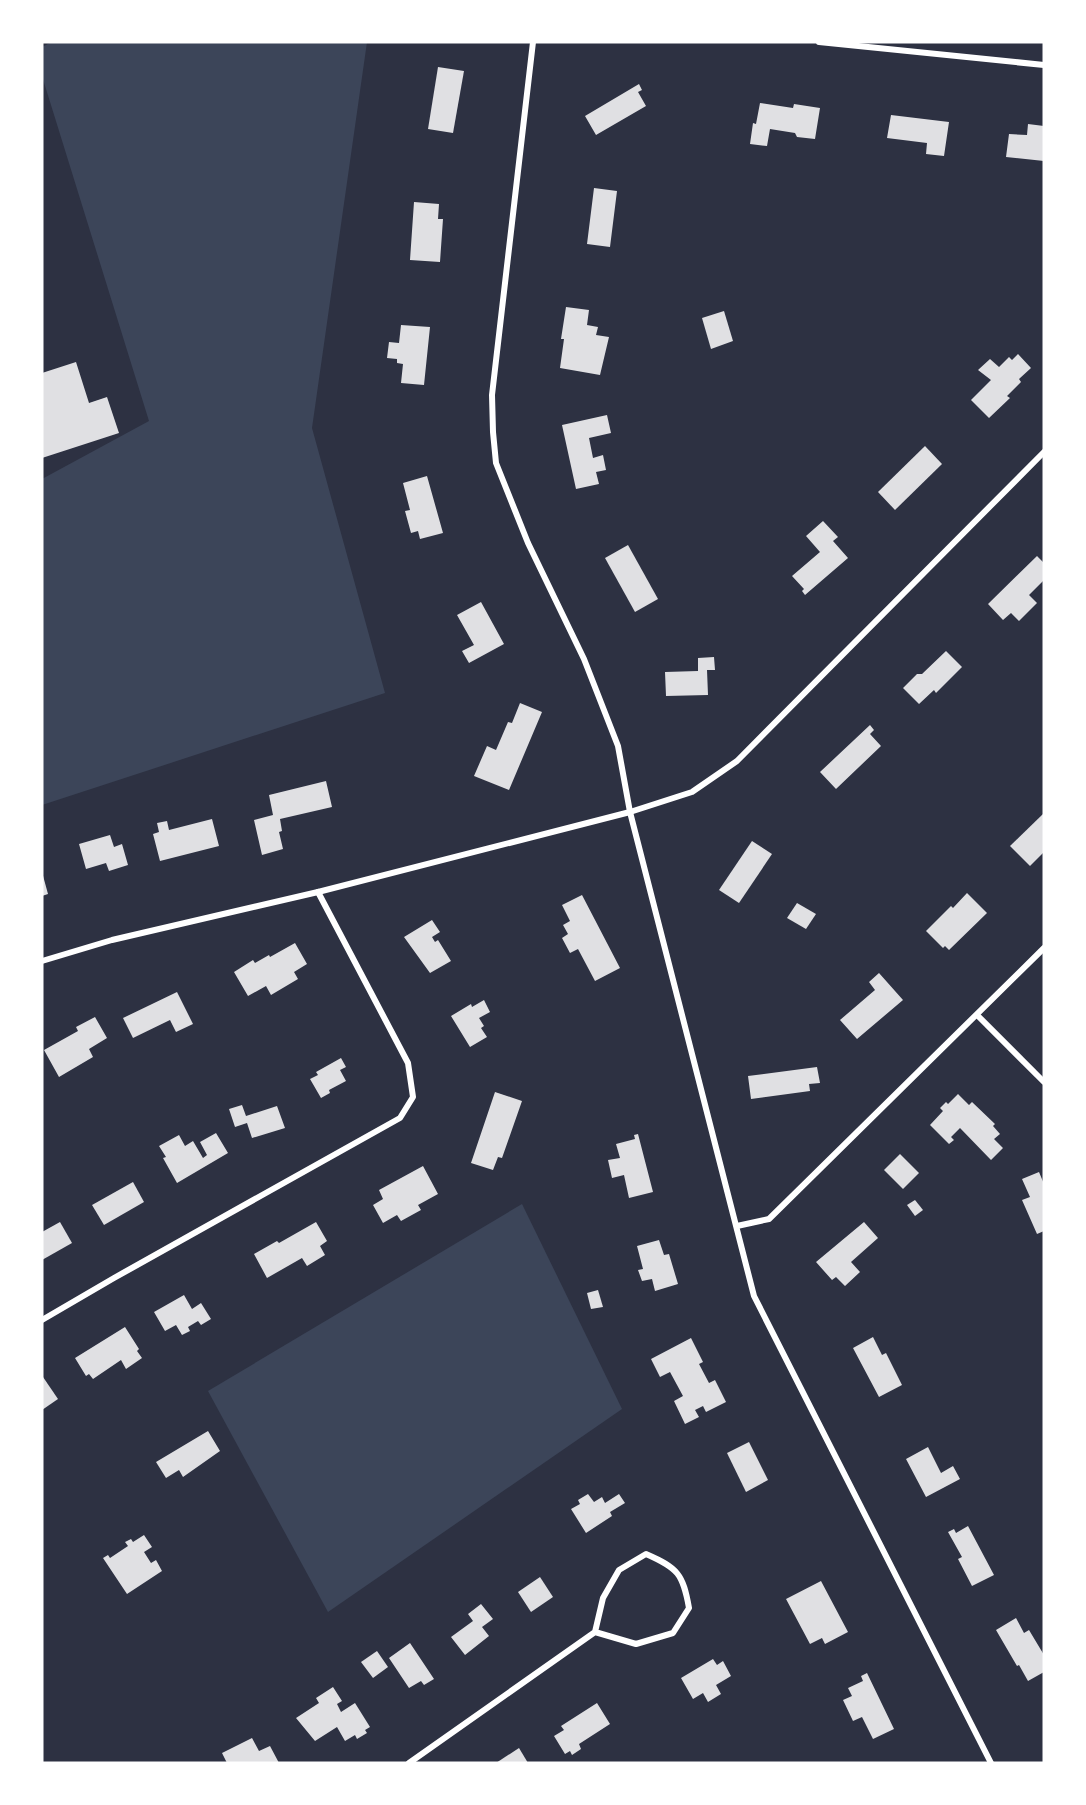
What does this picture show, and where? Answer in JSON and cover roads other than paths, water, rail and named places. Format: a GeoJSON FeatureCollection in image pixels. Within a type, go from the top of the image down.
{"type":"FeatureCollection","features":[{"type":"Feature","properties":{"kind":"street"},"geometry":{"type":"LineString","coordinates":[[533,42],[492,395],[496,463],[528,543],[584,659],[618,746],[630,812],[754,1296],[991,1763]]}},
{"type":"Feature","properties":{"kind":"street"},"geometry":{"type":"LineString","coordinates":[[819,42],[1044,65]]}},
{"type":"Feature","properties":{"kind":"street"},"geometry":{"type":"LineString","coordinates":[[42,961],[112,940],[318,892],[630,812],[692,792],[737,761],[1044,452]]}},
{"type":"Feature","properties":{"kind":"street"},"geometry":{"type":"LineString","coordinates":[[42,1320],[400,1118],[413,1097],[408,1063],[318,892]]}},
{"type":"Feature","properties":{"kind":"street"},"geometry":{"type":"LineString","coordinates":[[737,1226],[769,1219],[1044,948]]}},
{"type":"Feature","properties":{"kind":"street"},"geometry":{"type":"LineString","coordinates":[[977,1015],[1044,1082]]}},
{"type":"Feature","properties":{"kind":"street"},"geometry":{"type":"LineString","coordinates":[[409,1763],[595,1632],[603,1598],[619,1570],[646,1554],[668,1564],[684,1583],[689,1608],[674,1633],[636,1644],[595,1632]]}}]}
